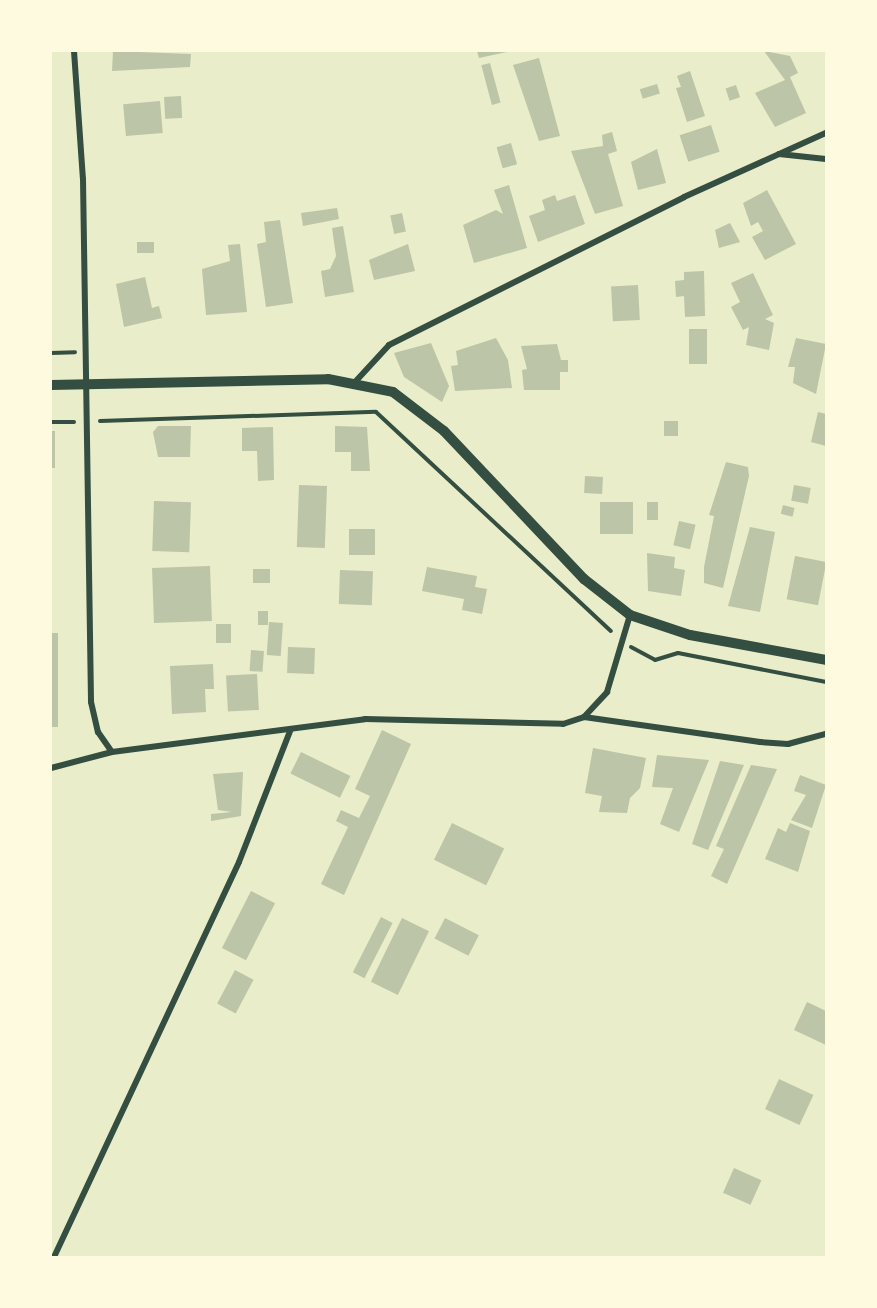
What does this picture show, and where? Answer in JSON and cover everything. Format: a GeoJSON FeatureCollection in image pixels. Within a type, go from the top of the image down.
{"type":"FeatureCollection","features":[{"type":"Feature","properties":{"kind":"street"},"geometry":{"type":"LineString","coordinates":[[74,51],[83,179],[91,702],[98,732],[112,752]]}},
{"type":"Feature","properties":{"kind":"street"},"geometry":{"type":"LineString","coordinates":[[355,382],[389,345],[772,155],[826,133]]}},
{"type":"Feature","properties":{"kind":"street"},"geometry":{"type":"LineString","coordinates":[[772,155],[826,159]]}},
{"type":"Feature","properties":{"kind":"street"},"geometry":{"type":"LineString","coordinates":[[51,386],[355,382],[393,393],[421,411],[584,579],[630,615],[690,634],[826,660]]}},
{"type":"Feature","properties":{"kind":"street"},"geometry":{"type":"LineString","coordinates":[[584,717],[607,692],[630,615]]}},
{"type":"Feature","properties":{"kind":"street"},"geometry":{"type":"LineString","coordinates":[[51,768],[112,752],[291,731],[365,719],[563,724],[584,717],[788,744],[826,734]]}},
{"type":"Feature","properties":{"kind":"street"},"geometry":{"type":"LineString","coordinates":[[54,1257],[239,862],[291,731]]}},
{"type":"Feature","properties":{"kind":"path"},"geometry":{"type":"LineString","coordinates":[[51,353],[84,352]]}},
{"type":"Feature","properties":{"kind":"path"},"geometry":{"type":"LineString","coordinates":[[51,422],[376,412],[622,642],[655,660],[678,653],[826,682]]}},
{"type":"Feature","properties":{"kind":"building"},"geometry":{"type":"Polygon","coordinates":[[[113,51],[191,54],[190,67],[112,71],[113,51]]]}},
{"type":"Feature","properties":{"kind":"building"},"geometry":{"type":"Polygon","coordinates":[[[477,51],[507,51],[507,52],[479,58],[477,51]]]}},
{"type":"Feature","properties":{"kind":"building"},"geometry":{"type":"Polygon","coordinates":[[[764,51],[790,56],[798,73],[790,77],[806,113],[775,127],[755,93],[785,80],[764,51]]]}},
{"type":"Feature","properties":{"kind":"building"},"geometry":{"type":"Polygon","coordinates":[[[539,58],[560,136],[539,141],[513,65],[539,58]]]}},
{"type":"Feature","properties":{"kind":"building"},"geometry":{"type":"Polygon","coordinates":[[[490,63],[501,103],[492,105],[481,65],[490,63]]]}},
{"type":"Feature","properties":{"kind":"building"},"geometry":{"type":"Polygon","coordinates":[[[690,71],[705,116],[687,122],[676,88],[681,87],[677,76],[690,71]]]}},
{"type":"Feature","properties":{"kind":"building"},"geometry":{"type":"Polygon","coordinates":[[[657,84],[660,94],[643,99],[640,89],[657,84]]]}},
{"type":"Feature","properties":{"kind":"building"},"geometry":{"type":"Polygon","coordinates":[[[736,85],[740,97],[730,101],[726,88],[736,85]]]}},
{"type":"Feature","properties":{"kind":"building"},"geometry":{"type":"Polygon","coordinates":[[[181,96],[182,118],[165,119],[164,97],[181,96]]]}},
{"type":"Feature","properties":{"kind":"building"},"geometry":{"type":"Polygon","coordinates":[[[160,101],[163,133],[126,136],[123,104],[160,101]]]}},
{"type":"Feature","properties":{"kind":"building"},"geometry":{"type":"Polygon","coordinates":[[[711,125],[720,152],[688,162],[680,135],[711,125]]]}},
{"type":"Feature","properties":{"kind":"building"},"geometry":{"type":"Polygon","coordinates":[[[612,132],[617,151],[608,154],[623,206],[595,214],[571,151],[603,146],[602,135],[612,132]]]}},
{"type":"Feature","properties":{"kind":"building"},"geometry":{"type":"Polygon","coordinates":[[[511,143],[517,164],[503,168],[497,147],[511,143]]]}},
{"type":"Feature","properties":{"kind":"building"},"geometry":{"type":"Polygon","coordinates":[[[657,149],[666,183],[638,190],[631,162],[657,149]]]}},
{"type":"Feature","properties":{"kind":"building"},"geometry":{"type":"Polygon","coordinates":[[[509,185],[527,248],[474,263],[463,225],[496,210],[503,214],[494,190],[509,185]]]}},
{"type":"Feature","properties":{"kind":"building"},"geometry":{"type":"Polygon","coordinates":[[[767,190],[796,244],[765,260],[752,237],[763,231],[758,222],[751,226],[743,203],[767,190]]]}},
{"type":"Feature","properties":{"kind":"building"},"geometry":{"type":"Polygon","coordinates":[[[555,195],[557,201],[575,195],[585,224],[538,242],[529,216],[545,210],[542,200],[555,195]]]}},
{"type":"Feature","properties":{"kind":"building"},"geometry":{"type":"Polygon","coordinates":[[[337,208],[339,219],[303,226],[301,213],[337,208]]]}},
{"type":"Feature","properties":{"kind":"building"},"geometry":{"type":"Polygon","coordinates":[[[402,213],[406,232],[394,234],[390,215],[402,213]]]}},
{"type":"Feature","properties":{"kind":"building"},"geometry":{"type":"Polygon","coordinates":[[[280,220],[293,303],[266,307],[257,244],[266,242],[264,222],[280,220]]]}},
{"type":"Feature","properties":{"kind":"building"},"geometry":{"type":"Polygon","coordinates":[[[730,223],[740,242],[719,248],[715,230],[730,223]]]}},
{"type":"Feature","properties":{"kind":"building"},"geometry":{"type":"Polygon","coordinates":[[[343,226],[354,292],[325,297],[321,271],[330,269],[336,256],[332,228],[343,226]]]}},
{"type":"Feature","properties":{"kind":"building"},"geometry":{"type":"Polygon","coordinates":[[[137,242],[154,242],[154,253],[137,253],[137,242]]]}},
{"type":"Feature","properties":{"kind":"building"},"geometry":{"type":"Polygon","coordinates":[[[240,244],[247,312],[206,315],[202,269],[230,261],[228,245],[240,244]]]}},
{"type":"Feature","properties":{"kind":"building"},"geometry":{"type":"Polygon","coordinates":[[[408,244],[415,271],[374,280],[369,260],[408,244]]]}},
{"type":"Feature","properties":{"kind":"building"},"geometry":{"type":"Polygon","coordinates":[[[704,271],[705,316],[685,317],[684,296],[676,297],[675,281],[684,280],[684,272],[704,271]]]}},
{"type":"Feature","properties":{"kind":"building"},"geometry":{"type":"Polygon","coordinates":[[[753,273],[773,315],[765,319],[774,323],[769,350],[746,345],[749,327],[743,330],[731,307],[740,302],[731,283],[753,273]]]}},
{"type":"Feature","properties":{"kind":"building"},"geometry":{"type":"Polygon","coordinates":[[[145,277],[152,308],[159,306],[162,318],[124,327],[116,284],[145,277]]]}},
{"type":"Feature","properties":{"kind":"building"},"geometry":{"type":"Polygon","coordinates":[[[638,285],[640,320],[613,321],[611,286],[638,285]]]}},
{"type":"Feature","properties":{"kind":"building"},"geometry":{"type":"Polygon","coordinates":[[[689,329],[707,329],[707,364],[689,364],[689,329]]]}},
{"type":"Feature","properties":{"kind":"building"},"geometry":{"type":"Polygon","coordinates":[[[496,338],[508,360],[512,388],[455,391],[451,366],[458,365],[456,351],[496,338]]]}},
{"type":"Feature","properties":{"kind":"building"},"geometry":{"type":"Polygon","coordinates":[[[796,338],[826,344],[816,394],[793,383],[795,367],[788,367],[796,338]]]}},
{"type":"Feature","properties":{"kind":"building"},"geometry":{"type":"Polygon","coordinates":[[[431,343],[449,386],[442,402],[404,377],[394,353],[431,343]]]}},
{"type":"Feature","properties":{"kind":"building"},"geometry":{"type":"Polygon","coordinates":[[[557,344],[561,360],[568,360],[568,372],[560,372],[560,390],[524,390],[522,370],[527,369],[521,346],[557,344]]]}},
{"type":"Feature","properties":{"kind":"building"},"geometry":{"type":"Polygon","coordinates":[[[818,412],[826,414],[826,446],[811,442],[818,412]]]}},
{"type":"Feature","properties":{"kind":"building"},"geometry":{"type":"Polygon","coordinates":[[[664,421],[678,421],[678,436],[664,436],[664,421]]]}},
{"type":"Feature","properties":{"kind":"building"},"geometry":{"type":"Polygon","coordinates":[[[158,426],[191,426],[190,457],[158,457],[153,432],[158,426]]]}},
{"type":"Feature","properties":{"kind":"building"},"geometry":{"type":"Polygon","coordinates":[[[335,426],[367,427],[370,471],[351,471],[351,452],[335,452],[335,426]]]}},
{"type":"Feature","properties":{"kind":"building"},"geometry":{"type":"Polygon","coordinates":[[[273,427],[274,480],[258,481],[257,451],[242,451],[242,428],[273,427]]]}},
{"type":"Feature","properties":{"kind":"building"},"geometry":{"type":"Polygon","coordinates":[[[51,431],[55,431],[55,468],[51,468],[51,431]]]}},
{"type":"Feature","properties":{"kind":"building"},"geometry":{"type":"Polygon","coordinates":[[[726,462],[748,467],[749,476],[723,588],[704,583],[704,567],[714,516],[709,515],[726,462]]]}},
{"type":"Feature","properties":{"kind":"building"},"geometry":{"type":"Polygon","coordinates":[[[585,476],[603,477],[602,494],[584,493],[585,476]]]}},
{"type":"Feature","properties":{"kind":"building"},"geometry":{"type":"Polygon","coordinates":[[[299,485],[327,486],[325,548],[297,547],[299,485]]]}},
{"type":"Feature","properties":{"kind":"building"},"geometry":{"type":"Polygon","coordinates":[[[794,485],[811,488],[808,504],[791,501],[794,485]]]}},
{"type":"Feature","properties":{"kind":"building"},"geometry":{"type":"Polygon","coordinates":[[[154,501],[191,502],[189,552],[152,551],[154,501]]]}},
{"type":"Feature","properties":{"kind":"building"},"geometry":{"type":"Polygon","coordinates":[[[600,502],[633,502],[633,534],[600,534],[600,502]]]}},
{"type":"Feature","properties":{"kind":"building"},"geometry":{"type":"Polygon","coordinates":[[[647,502],[658,502],[658,520],[647,520],[647,502]]]}},
{"type":"Feature","properties":{"kind":"building"},"geometry":{"type":"Polygon","coordinates":[[[783,505],[795,508],[792,517],[781,514],[783,505]]]}},
{"type":"Feature","properties":{"kind":"building"},"geometry":{"type":"Polygon","coordinates":[[[679,521],[696,525],[690,549],[673,545],[679,521]]]}},
{"type":"Feature","properties":{"kind":"building"},"geometry":{"type":"Polygon","coordinates":[[[750,527],[775,532],[760,612],[728,606],[750,527]]]}},
{"type":"Feature","properties":{"kind":"building"},"geometry":{"type":"Polygon","coordinates":[[[349,529],[375,529],[375,555],[349,555],[349,529]]]}},
{"type":"Feature","properties":{"kind":"building"},"geometry":{"type":"Polygon","coordinates":[[[647,553],[675,557],[674,568],[685,570],[681,596],[648,591],[647,553]]]}},
{"type":"Feature","properties":{"kind":"building"},"geometry":{"type":"Polygon","coordinates":[[[795,556],[826,562],[818,605],[787,599],[795,556]]]}},
{"type":"Feature","properties":{"kind":"building"},"geometry":{"type":"Polygon","coordinates":[[[210,566],[212,621],[154,623],[152,568],[210,566]]]}},
{"type":"Feature","properties":{"kind":"building"},"geometry":{"type":"Polygon","coordinates":[[[427,567],[477,576],[475,587],[487,589],[482,614],[462,610],[464,599],[422,591],[427,567]]]}},
{"type":"Feature","properties":{"kind":"building"},"geometry":{"type":"Polygon","coordinates":[[[253,569],[270,569],[270,583],[253,583],[253,569]]]}},
{"type":"Feature","properties":{"kind":"building"},"geometry":{"type":"Polygon","coordinates":[[[340,570],[373,571],[372,605],[339,604],[340,570]]]}},
{"type":"Feature","properties":{"kind":"building"},"geometry":{"type":"Polygon","coordinates":[[[258,611],[268,611],[268,625],[258,625],[258,611]]]}},
{"type":"Feature","properties":{"kind":"building"},"geometry":{"type":"Polygon","coordinates":[[[269,622],[283,623],[281,656],[267,655],[269,622]]]}},
{"type":"Feature","properties":{"kind":"building"},"geometry":{"type":"Polygon","coordinates":[[[216,624],[231,624],[231,643],[216,643],[216,624]]]}},
{"type":"Feature","properties":{"kind":"building"},"geometry":{"type":"Polygon","coordinates":[[[51,633],[58,633],[58,727],[51,727],[51,633]]]}},
{"type":"Feature","properties":{"kind":"building"},"geometry":{"type":"Polygon","coordinates":[[[288,647],[315,648],[314,674],[287,673],[288,647]]]}},
{"type":"Feature","properties":{"kind":"building"},"geometry":{"type":"Polygon","coordinates":[[[251,650],[264,651],[263,672],[250,671],[251,650]]]}},
{"type":"Feature","properties":{"kind":"building"},"geometry":{"type":"Polygon","coordinates":[[[213,664],[214,689],[205,689],[206,712],[172,714],[170,666],[213,664]]]}},
{"type":"Feature","properties":{"kind":"building"},"geometry":{"type":"Polygon","coordinates":[[[257,674],[259,710],[228,712],[226,676],[257,674]]]}},
{"type":"Feature","properties":{"kind":"building"},"geometry":{"type":"Polygon","coordinates":[[[382,730],[411,744],[344,895],[321,884],[348,827],[336,821],[341,810],[359,818],[370,796],[355,789],[382,730]]]}},
{"type":"Feature","properties":{"kind":"building"},"geometry":{"type":"Polygon","coordinates":[[[593,748],[646,758],[640,788],[630,798],[627,813],[599,812],[602,796],[585,793],[593,748]]]}},
{"type":"Feature","properties":{"kind":"building"},"geometry":{"type":"Polygon","coordinates":[[[301,752],[350,776],[340,798],[290,774],[301,752]]]}},
{"type":"Feature","properties":{"kind":"building"},"geometry":{"type":"Polygon","coordinates":[[[657,755],[709,760],[679,832],[660,824],[673,788],[652,787],[657,755]]]}},
{"type":"Feature","properties":{"kind":"building"},"geometry":{"type":"Polygon","coordinates":[[[720,761],[744,765],[708,850],[692,844],[720,761]]]}},
{"type":"Feature","properties":{"kind":"building"},"geometry":{"type":"Polygon","coordinates":[[[751,765],[777,769],[727,884],[711,876],[724,849],[716,846],[751,765]]]}},
{"type":"Feature","properties":{"kind":"building"},"geometry":{"type":"Polygon","coordinates":[[[243,772],[241,816],[211,821],[211,814],[232,812],[218,810],[213,774],[243,772]]]}},
{"type":"Feature","properties":{"kind":"building"},"geometry":{"type":"Polygon","coordinates":[[[800,775],[826,785],[812,828],[791,820],[806,795],[794,791],[800,775]]]}},
{"type":"Feature","properties":{"kind":"building"},"geometry":{"type":"Polygon","coordinates":[[[452,823],[504,848],[486,885],[434,860],[452,823]]]}},
{"type":"Feature","properties":{"kind":"building"},"geometry":{"type":"Polygon","coordinates":[[[790,823],[810,831],[798,872],[765,859],[778,828],[786,832],[790,823]]]}},
{"type":"Feature","properties":{"kind":"building"},"geometry":{"type":"Polygon","coordinates":[[[251,891],[275,903],[246,960],[222,948],[251,891]]]}},
{"type":"Feature","properties":{"kind":"building"},"geometry":{"type":"Polygon","coordinates":[[[381,917],[393,923],[364,978],[353,972],[381,917]]]}},
{"type":"Feature","properties":{"kind":"building"},"geometry":{"type":"Polygon","coordinates":[[[402,918],[429,931],[398,995],[371,982],[402,918]]]}},
{"type":"Feature","properties":{"kind":"building"},"geometry":{"type":"Polygon","coordinates":[[[445,918],[479,935],[468,956],[435,938],[445,918]]]}},
{"type":"Feature","properties":{"kind":"building"},"geometry":{"type":"Polygon","coordinates":[[[235,970],[254,980],[236,1013],[217,1004],[235,970]]]}},
{"type":"Feature","properties":{"kind":"building"},"geometry":{"type":"Polygon","coordinates":[[[807,1002],[826,1011],[826,1045],[794,1030],[807,1002]]]}},
{"type":"Feature","properties":{"kind":"building"},"geometry":{"type":"Polygon","coordinates":[[[779,1079],[813,1095],[799,1125],[765,1109],[779,1079]]]}},
{"type":"Feature","properties":{"kind":"building"},"geometry":{"type":"Polygon","coordinates":[[[734,1168],[761,1180],[750,1205],[723,1193],[734,1168]]]}}]}
